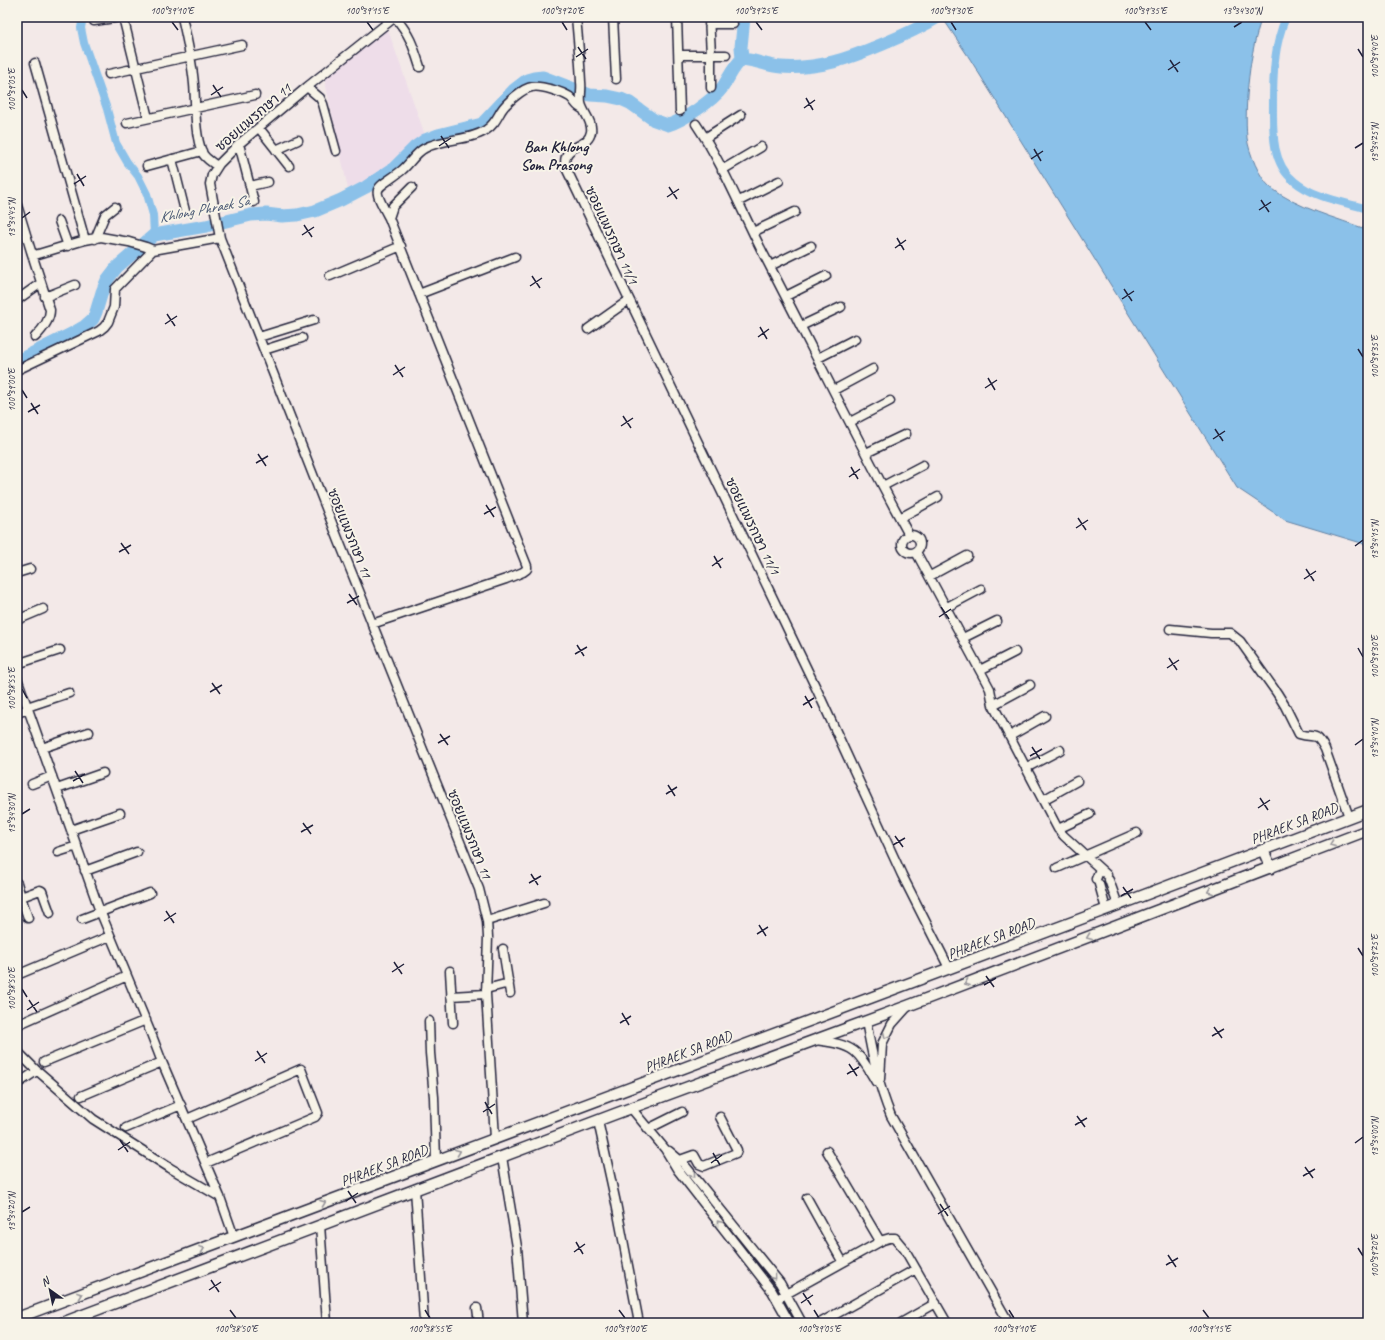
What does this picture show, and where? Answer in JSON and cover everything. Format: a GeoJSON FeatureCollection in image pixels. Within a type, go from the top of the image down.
{"type":"FeatureCollection","features":[{"type":"Feature","properties":{"kind":"main road","name":"PHRAEK SA ROAD"},"geometry":{"type":"LineString","coordinates":[[17,1318],[1368,810]]}},
{"type":"Feature","properties":{"kind":"main road"},"geometry":{"type":"LineString","coordinates":[[65,1322],[502,1156],[910,1005],[1368,830]]}},
{"type":"Feature","properties":{"kind":"main road"},"geometry":{"type":"LineString","coordinates":[[1263,850],[1271,868]]}},
{"type":"Feature","properties":{"kind":"street"},"geometry":{"type":"LineString","coordinates":[[94,21],[122,17],[148,118]]}},
{"type":"Feature","properties":{"kind":"street"},"geometry":{"type":"LineString","coordinates":[[182,17],[190,56],[196,108],[196,125],[202,152],[205,157],[217,166]]}},
{"type":"Feature","properties":{"kind":"street"},"geometry":{"type":"LineString","coordinates":[[395,17],[411,39],[420,67]]}},
{"type":"Feature","properties":{"kind":"street","name":"ซอยแพรกษา 11"},"geometry":{"type":"LineString","coordinates":[[395,17],[307,87],[239,144],[217,166],[212,175],[210,184],[220,234],[259,337],[372,624],[479,889],[487,921],[488,936],[486,991],[495,1138]]}},
{"type":"Feature","properties":{"kind":"street"},"geometry":{"type":"LineString","coordinates":[[372,624],[483,588],[517,575],[526,569],[527,566],[401,246],[377,194],[379,188],[404,169],[418,153],[425,148],[480,133],[491,127],[503,108],[526,89],[538,86],[547,88],[569,97],[578,107],[582,106],[576,17]]}},
{"type":"Feature","properties":{"kind":"street"},"geometry":{"type":"LineString","coordinates":[[612,17],[616,79]]}},
{"type":"Feature","properties":{"kind":"street"},"geometry":{"type":"LineString","coordinates":[[677,17],[680,111]]}},
{"type":"Feature","properties":{"kind":"street"},"geometry":{"type":"LineString","coordinates":[[711,88],[709,20],[733,24]]}},
{"type":"Feature","properties":{"kind":"street"},"geometry":{"type":"LineString","coordinates":[[108,74],[135,67],[242,46]]}},
{"type":"Feature","properties":{"kind":"street"},"geometry":{"type":"LineString","coordinates":[[679,55],[726,55]]}},
{"type":"Feature","properties":{"kind":"street"},"geometry":{"type":"LineString","coordinates":[[35,63],[85,240]]}},
{"type":"Feature","properties":{"kind":"street"},"geometry":{"type":"LineString","coordinates":[[307,87],[320,98],[323,104],[336,151]]}},
{"type":"Feature","properties":{"kind":"street"},"geometry":{"type":"LineString","coordinates":[[127,123],[255,96]]}},
{"type":"Feature","properties":{"kind":"street","name":"ซอยแพรกษา 11/1"},"geometry":{"type":"LineString","coordinates":[[582,106],[591,126],[592,132],[586,141],[568,152],[564,162],[566,168],[628,300],[664,370],[814,683],[902,875],[949,968]]}},
{"type":"Feature","properties":{"kind":"street"},"geometry":{"type":"LineString","coordinates":[[705,138],[741,115]]}},
{"type":"Feature","properties":{"kind":"street"},"geometry":{"type":"LineString","coordinates":[[696,124],[739,201],[770,266],[909,535]]}},
{"type":"Feature","properties":{"kind":"street"},"geometry":{"type":"LineString","coordinates":[[259,128],[288,166]]}},
{"type":"Feature","properties":{"kind":"street"},"geometry":{"type":"LineString","coordinates":[[276,150],[298,140]]}},
{"type":"Feature","properties":{"kind":"street"},"geometry":{"type":"LineString","coordinates":[[239,144],[254,202]]}},
{"type":"Feature","properties":{"kind":"street"},"geometry":{"type":"LineString","coordinates":[[722,170],[761,148]]}},
{"type":"Feature","properties":{"kind":"street"},"geometry":{"type":"LineString","coordinates":[[147,166],[202,152]]}},
{"type":"Feature","properties":{"kind":"street"},"geometry":{"type":"LineString","coordinates":[[172,159],[185,211]]}},
{"type":"Feature","properties":{"kind":"street"},"geometry":{"type":"LineString","coordinates":[[739,201],[779,181]]}},
{"type":"Feature","properties":{"kind":"street"},"geometry":{"type":"LineString","coordinates":[[250,186],[268,182]]}},
{"type":"Feature","properties":{"kind":"street"},"geometry":{"type":"LineString","coordinates":[[389,218],[393,206],[412,187]]}},
{"type":"Feature","properties":{"kind":"street"},"geometry":{"type":"LineString","coordinates":[[17,205],[50,314],[45,324],[35,337]]}},
{"type":"Feature","properties":{"kind":"street"},"geometry":{"type":"LineString","coordinates":[[95,238],[105,215],[115,207]]}},
{"type":"Feature","properties":{"kind":"street"},"geometry":{"type":"LineString","coordinates":[[754,232],[795,212]]}},
{"type":"Feature","properties":{"kind":"street"},"geometry":{"type":"LineString","coordinates":[[60,221],[68,246]]}},
{"type":"Feature","properties":{"kind":"street"},"geometry":{"type":"LineString","coordinates":[[31,252],[35,255],[39,255],[95,238],[108,238],[150,249],[220,234]]}},
{"type":"Feature","properties":{"kind":"street"},"geometry":{"type":"LineString","coordinates":[[330,276],[401,246]]}},
{"type":"Feature","properties":{"kind":"street"},"geometry":{"type":"LineString","coordinates":[[770,266],[810,246]]}},
{"type":"Feature","properties":{"kind":"street"},"geometry":{"type":"LineString","coordinates":[[17,370],[99,331],[104,327],[108,322],[114,307],[116,289],[150,249]]}},
{"type":"Feature","properties":{"kind":"street"},"geometry":{"type":"LineString","coordinates":[[419,294],[515,257]]}},
{"type":"Feature","properties":{"kind":"street"},"geometry":{"type":"LineString","coordinates":[[786,296],[826,276]]}},
{"type":"Feature","properties":{"kind":"street"},"geometry":{"type":"LineString","coordinates":[[17,300],[41,283]]}},
{"type":"Feature","properties":{"kind":"street"},"geometry":{"type":"LineString","coordinates":[[45,297],[75,285]]}},
{"type":"Feature","properties":{"kind":"street"},"geometry":{"type":"LineString","coordinates":[[588,329],[628,300]]}},
{"type":"Feature","properties":{"kind":"street"},"geometry":{"type":"LineString","coordinates":[[801,326],[841,307]]}},
{"type":"Feature","properties":{"kind":"street"},"geometry":{"type":"LineString","coordinates":[[259,337],[314,320]]}},
{"type":"Feature","properties":{"kind":"street"},"geometry":{"type":"LineString","coordinates":[[264,350],[302,338]]}},
{"type":"Feature","properties":{"kind":"street"},"geometry":{"type":"LineString","coordinates":[[818,358],[855,339]]}},
{"type":"Feature","properties":{"kind":"street"},"geometry":{"type":"LineString","coordinates":[[834,390],[873,369]]}},
{"type":"Feature","properties":{"kind":"street"},"geometry":{"type":"LineString","coordinates":[[850,422],[890,401]]}},
{"type":"Feature","properties":{"kind":"street"},"geometry":{"type":"LineString","coordinates":[[866,453],[906,434]]}},
{"type":"Feature","properties":{"kind":"street"},"geometry":{"type":"LineString","coordinates":[[883,486],[923,465]]}},
{"type":"Feature","properties":{"kind":"street"},"geometry":{"type":"LineString","coordinates":[[900,518],[938,496]]}},
{"type":"Feature","properties":{"kind":"street"},"geometry":{"type":"LineString","coordinates":[[909,535],[916,536],[920,539],[920,548],[916,552],[907,552],[904,549],[902,544],[903,540],[909,535]]}},
{"type":"Feature","properties":{"kind":"street"},"geometry":{"type":"LineString","coordinates":[[916,552],[980,670],[990,690],[994,705],[1058,830],[1108,878],[1118,905]]}},
{"type":"Feature","properties":{"kind":"street"},"geometry":{"type":"LineString","coordinates":[[930,576],[967,556]]}},
{"type":"Feature","properties":{"kind":"street"},"geometry":{"type":"LineString","coordinates":[[17,573],[30,569]]}},
{"type":"Feature","properties":{"kind":"street"},"geometry":{"type":"LineString","coordinates":[[947,607],[981,589]]}},
{"type":"Feature","properties":{"kind":"street"},"geometry":{"type":"LineString","coordinates":[[17,620],[43,610]]}},
{"type":"Feature","properties":{"kind":"street"},"geometry":{"type":"LineString","coordinates":[[963,638],[997,620]]}},
{"type":"Feature","properties":{"kind":"street"},"geometry":{"type":"LineString","coordinates":[[1170,629],[1211,633],[1230,633],[1237,638],[1285,706],[1299,734],[1316,736],[1321,742],[1325,749],[1349,817]]}},
{"type":"Feature","properties":{"kind":"street"},"geometry":{"type":"LineString","coordinates":[[17,664],[60,650]]}},
{"type":"Feature","properties":{"kind":"street"},"geometry":{"type":"LineString","coordinates":[[980,670],[1015,652]]}},
{"type":"Feature","properties":{"kind":"street"},"geometry":{"type":"LineString","coordinates":[[17,678],[110,936],[206,1163],[234,1237]]}},
{"type":"Feature","properties":{"kind":"street"},"geometry":{"type":"LineString","coordinates":[[994,705],[1030,685]]}},
{"type":"Feature","properties":{"kind":"street"},"geometry":{"type":"LineString","coordinates":[[17,713],[69,692]]}},
{"type":"Feature","properties":{"kind":"street"},"geometry":{"type":"LineString","coordinates":[[1010,736],[1045,716]]}},
{"type":"Feature","properties":{"kind":"street"},"geometry":{"type":"LineString","coordinates":[[42,748],[89,732]]}},
{"type":"Feature","properties":{"kind":"street"},"geometry":{"type":"LineString","coordinates":[[1026,768],[1060,750]]}},
{"type":"Feature","properties":{"kind":"street"},"geometry":{"type":"LineString","coordinates":[[56,789],[103,772]]}},
{"type":"Feature","properties":{"kind":"street"},"geometry":{"type":"LineString","coordinates":[[32,784],[52,776]]}},
{"type":"Feature","properties":{"kind":"street"},"geometry":{"type":"LineString","coordinates":[[1043,800],[1077,781]]}},
{"type":"Feature","properties":{"kind":"street"},"geometry":{"type":"LineString","coordinates":[[71,830],[120,813]]}},
{"type":"Feature","properties":{"kind":"street"},"geometry":{"type":"LineString","coordinates":[[1058,830],[1090,814]]}},
{"type":"Feature","properties":{"kind":"street"},"geometry":{"type":"LineString","coordinates":[[1057,868],[1137,833]]}},
{"type":"Feature","properties":{"kind":"street"},"geometry":{"type":"LineString","coordinates":[[58,852],[77,846]]}},
{"type":"Feature","properties":{"kind":"street"},"geometry":{"type":"LineString","coordinates":[[86,870],[137,852]]}},
{"type":"Feature","properties":{"kind":"street"},"geometry":{"type":"LineString","coordinates":[[1100,869],[1098,881],[1106,909]]}},
{"type":"Feature","properties":{"kind":"street"},"geometry":{"type":"LineString","coordinates":[[17,883],[28,918]]}},
{"type":"Feature","properties":{"kind":"street"},"geometry":{"type":"LineString","coordinates":[[21,897],[40,890],[42,891],[50,913]]}},
{"type":"Feature","properties":{"kind":"street"},"geometry":{"type":"LineString","coordinates":[[82,919],[150,893]]}},
{"type":"Feature","properties":{"kind":"street"},"geometry":{"type":"LineString","coordinates":[[487,921],[544,903]]}},
{"type":"Feature","properties":{"kind":"street"},"geometry":{"type":"LineString","coordinates":[[17,975],[110,936]]}},
{"type":"Feature","properties":{"kind":"street"},"geometry":{"type":"LineString","coordinates":[[503,949],[510,993]]}},
{"type":"Feature","properties":{"kind":"street"},"geometry":{"type":"LineString","coordinates":[[450,970],[453,1024]]}},
{"type":"Feature","properties":{"kind":"street"},"geometry":{"type":"LineString","coordinates":[[17,1025],[128,976]]}},
{"type":"Feature","properties":{"kind":"street"},"geometry":{"type":"LineString","coordinates":[[451,996],[486,991],[509,983]]}},
{"type":"Feature","properties":{"kind":"street"},"geometry":{"type":"LineString","coordinates":[[880,1087],[882,1044],[892,1024],[910,1005]]}},
{"type":"Feature","properties":{"kind":"street"},"geometry":{"type":"LineString","coordinates":[[44,1062],[146,1020]]}},
{"type":"Feature","properties":{"kind":"street"},"geometry":{"type":"LineString","coordinates":[[428,1021],[434,1096],[436,1161]]}},
{"type":"Feature","properties":{"kind":"street"},"geometry":{"type":"LineString","coordinates":[[866,1021],[880,1087],[890,1116],[1009,1323]]}},
{"type":"Feature","properties":{"kind":"street"},"geometry":{"type":"LineString","coordinates":[[814,1040],[838,1044],[854,1051],[865,1064],[880,1087]]}},
{"type":"Feature","properties":{"kind":"street"},"geometry":{"type":"LineString","coordinates":[[17,1051],[20,1061],[40,1072],[93,1119],[170,1168],[220,1197]]}},
{"type":"Feature","properties":{"kind":"street"},"geometry":{"type":"LineString","coordinates":[[81,1096],[162,1062]]}},
{"type":"Feature","properties":{"kind":"street"},"geometry":{"type":"LineString","coordinates":[[187,1119],[301,1069],[318,1113],[315,1116],[206,1163]]}},
{"type":"Feature","properties":{"kind":"street"},"geometry":{"type":"LineString","coordinates":[[17,1084],[37,1071]]}},
{"type":"Feature","properties":{"kind":"street"},"geometry":{"type":"LineString","coordinates":[[126,1128],[181,1105]]}},
{"type":"Feature","properties":{"kind":"street"},"geometry":{"type":"LineString","coordinates":[[631,1108],[665,1148],[684,1163],[780,1284],[802,1323]]}},
{"type":"Feature","properties":{"kind":"street"},"geometry":{"type":"LineString","coordinates":[[648,1129],[682,1112]]}},
{"type":"Feature","properties":{"kind":"street"},"geometry":{"type":"LineString","coordinates":[[680,1160],[694,1154],[699,1164],[704,1166],[736,1153],[737,1150],[720,1117]]}},
{"type":"Feature","properties":{"kind":"street"},"geometry":{"type":"LineString","coordinates":[[598,1120],[616,1203],[639,1323]]}},
{"type":"Feature","properties":{"kind":"street"},"geometry":{"type":"LineString","coordinates":[[665,1148],[677,1169],[772,1290],[790,1323]]}},
{"type":"Feature","properties":{"kind":"street"},"geometry":{"type":"LineString","coordinates":[[827,1151],[880,1241]]}},
{"type":"Feature","properties":{"kind":"street"},"geometry":{"type":"LineString","coordinates":[[502,1156],[517,1247],[523,1323]]}},
{"type":"Feature","properties":{"kind":"street"},"geometry":{"type":"LineString","coordinates":[[415,1189],[424,1323]]}},
{"type":"Feature","properties":{"kind":"street"},"geometry":{"type":"LineString","coordinates":[[807,1198],[842,1262]]}},
{"type":"Feature","properties":{"kind":"street"},"geometry":{"type":"LineString","coordinates":[[320,1225],[327,1323]]}},
{"type":"Feature","properties":{"kind":"street"},"geometry":{"type":"LineString","coordinates":[[729,1236],[737,1230]]}},
{"type":"Feature","properties":{"kind":"street"},"geometry":{"type":"LineString","coordinates":[[777,1299],[880,1241],[895,1238],[905,1250],[948,1323]]}},
{"type":"Feature","properties":{"kind":"street"},"geometry":{"type":"LineString","coordinates":[[820,1323],[916,1269]]}},
{"type":"Feature","properties":{"kind":"street"},"geometry":{"type":"LineString","coordinates":[[901,1323],[936,1303]]}},
{"type":"Feature","properties":{"kind":"street"},"geometry":{"type":"LineString","coordinates":[[477,1308],[479,1323]]}},
{"type":"Feature","properties":{"kind":"shaded area"},"geometry":{"type":"Polygon","coordinates":[[[387,27],[425,135],[409,145],[383,169],[370,178],[348,189],[324,77],[387,27]]]}},
{"type":"Feature","properties":{"kind":"water"},"geometry":{"type":"Polygon","coordinates":[[[942,17],[1262,17],[1251,61],[1246,109],[1248,144],[1258,171],[1270,187],[1292,201],[1317,212],[1368,230],[1368,545],[1285,520],[1237,488],[970,59],[942,17]]]}},
{"type":"Feature","properties":{"kind":"waterway"},"geometry":{"type":"LineString","coordinates":[[83,17],[81,28],[84,43],[107,109],[116,143],[127,162],[138,176],[147,194],[153,215],[154,235]]}},
{"type":"Feature","properties":{"kind":"waterway"},"geometry":{"type":"LineString","coordinates":[[742,59],[741,47],[744,17]]}},
{"type":"Feature","properties":{"kind":"waterway","name":"Khlong Phraek Sa"},"geometry":{"type":"LineString","coordinates":[[17,361],[73,333],[93,319],[107,280],[117,267],[154,235],[206,226],[251,215],[266,214],[282,216],[297,215],[315,211],[366,187],[393,169],[415,147],[425,140],[438,135],[482,124],[514,90],[527,80],[543,77],[590,95],[621,99],[630,103],[654,120],[668,125],[689,115],[718,93],[742,59],[781,67],[808,67],[821,65],[871,49],[911,32],[938,17]]}},
{"type":"Feature","properties":{"kind":"waterway"},"geometry":{"type":"LineString","coordinates":[[1286,17],[1279,38],[1273,82],[1274,135],[1277,156],[1286,174],[1302,187],[1330,199],[1368,209]]}},
{"type":"Feature","properties":{"kind":"district","name":"Ban Khlong Som Prasong"},"geometry":{"type":"Point","coordinates":[556,155]}}]}
